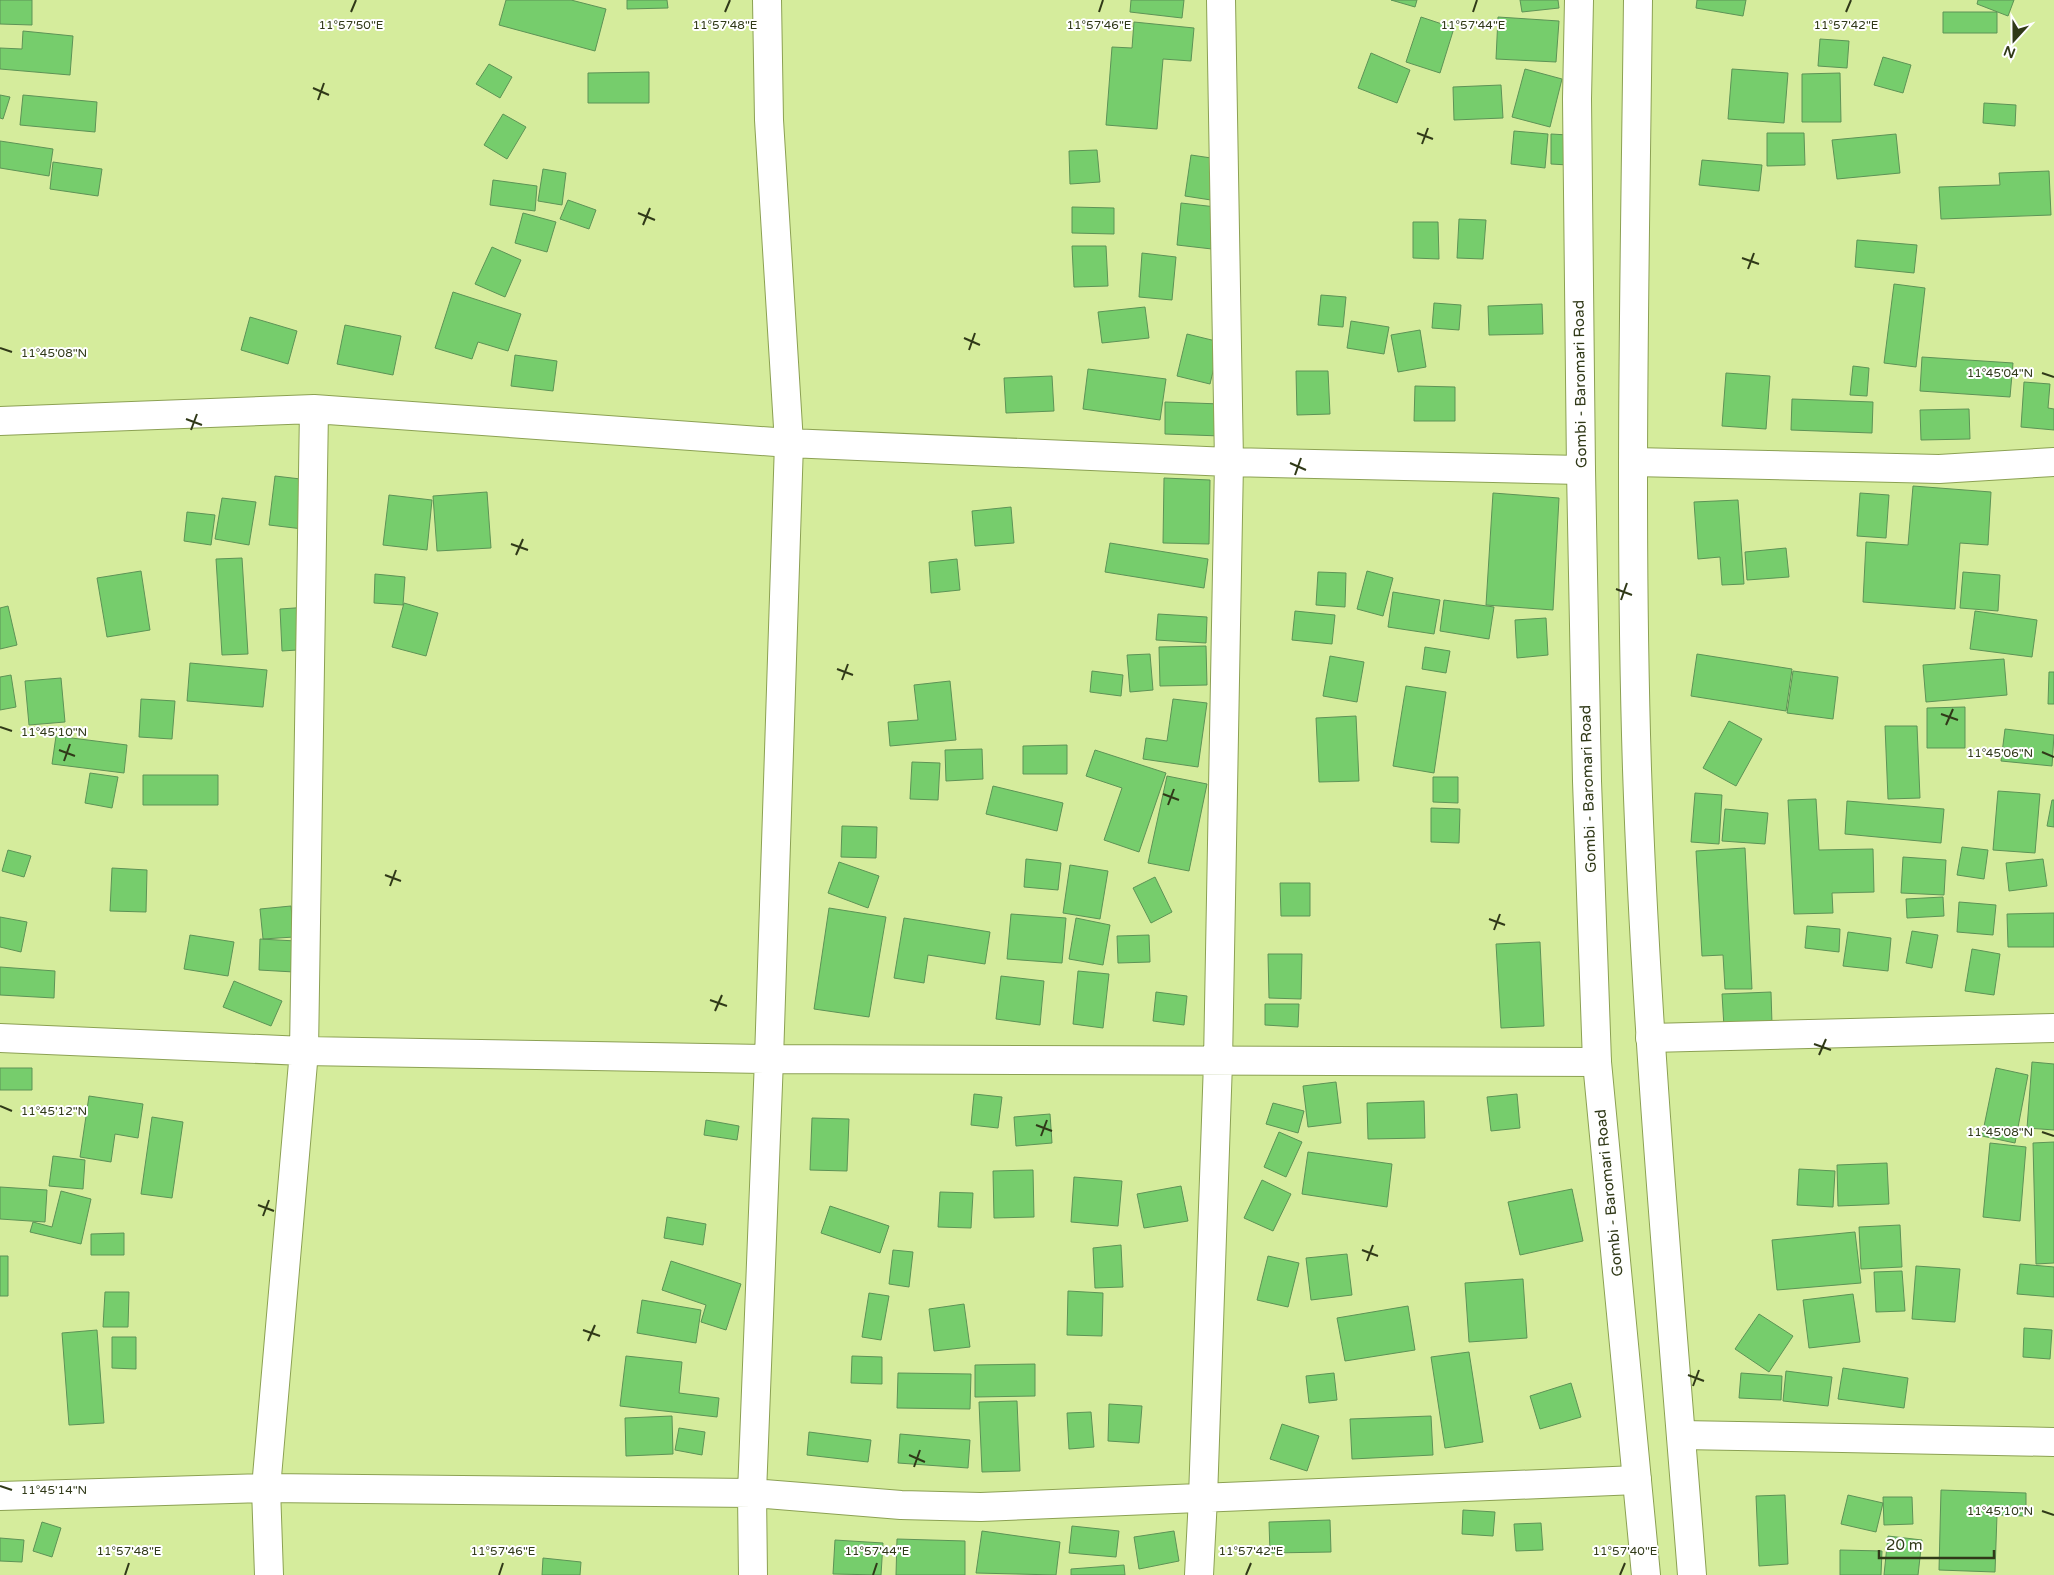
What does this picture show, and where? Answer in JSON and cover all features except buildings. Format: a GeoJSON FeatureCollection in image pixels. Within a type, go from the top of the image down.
{"type":"FeatureCollection","features":[{"type":"Feature","properties":{"kind":"street"},"geometry":{"type":"LineString","coordinates":[[753,1575],[752,1493],[769,1059],[789,443],[769,120],[767,0]]}},
{"type":"Feature","properties":{"kind":"street"},"geometry":{"type":"LineString","coordinates":[[1199,1575],[1204,1498],[1218,1062],[1229,462],[1221,0]]}},
{"type":"Feature","properties":{"kind":"street","name":"Gombi - Baromari Road"},"geometry":{"type":"LineString","coordinates":[[1579,0],[1577,99],[1581,470],[1587,781],[1597,1062],[1646,1575]]}},
{"type":"Feature","properties":{"kind":"street"},"geometry":{"type":"LineString","coordinates":[[1638,0],[1633,462],[1637,768],[1650,1038],[1692,1575]]}},
{"type":"Feature","properties":{"kind":"street"},"geometry":{"type":"LineString","coordinates":[[269,1575],[266,1488],[304,1051],[314,409]]}},
{"type":"Feature","properties":{"kind":"street"},"geometry":{"type":"LineString","coordinates":[[0,421],[314,409],[789,443],[1229,462],[1581,470]]}},
{"type":"Feature","properties":{"kind":"street"},"geometry":{"type":"LineString","coordinates":[[1633,462],[1939,468],[2054,462]]}},
{"type":"Feature","properties":{"kind":"street"},"geometry":{"type":"LineString","coordinates":[[1650,1038],[2054,1028]]}},
{"type":"Feature","properties":{"kind":"street"},"geometry":{"type":"LineString","coordinates":[[0,1038],[304,1051],[769,1059],[1597,1062]]}},
{"type":"Feature","properties":{"kind":"street"},"geometry":{"type":"LineString","coordinates":[[1681,1435],[2054,1442]]}},
{"type":"Feature","properties":{"kind":"street"},"geometry":{"type":"LineString","coordinates":[[0,1496],[266,1488],[752,1493],[901,1504],[981,1507],[1637,1480]]}}]}
